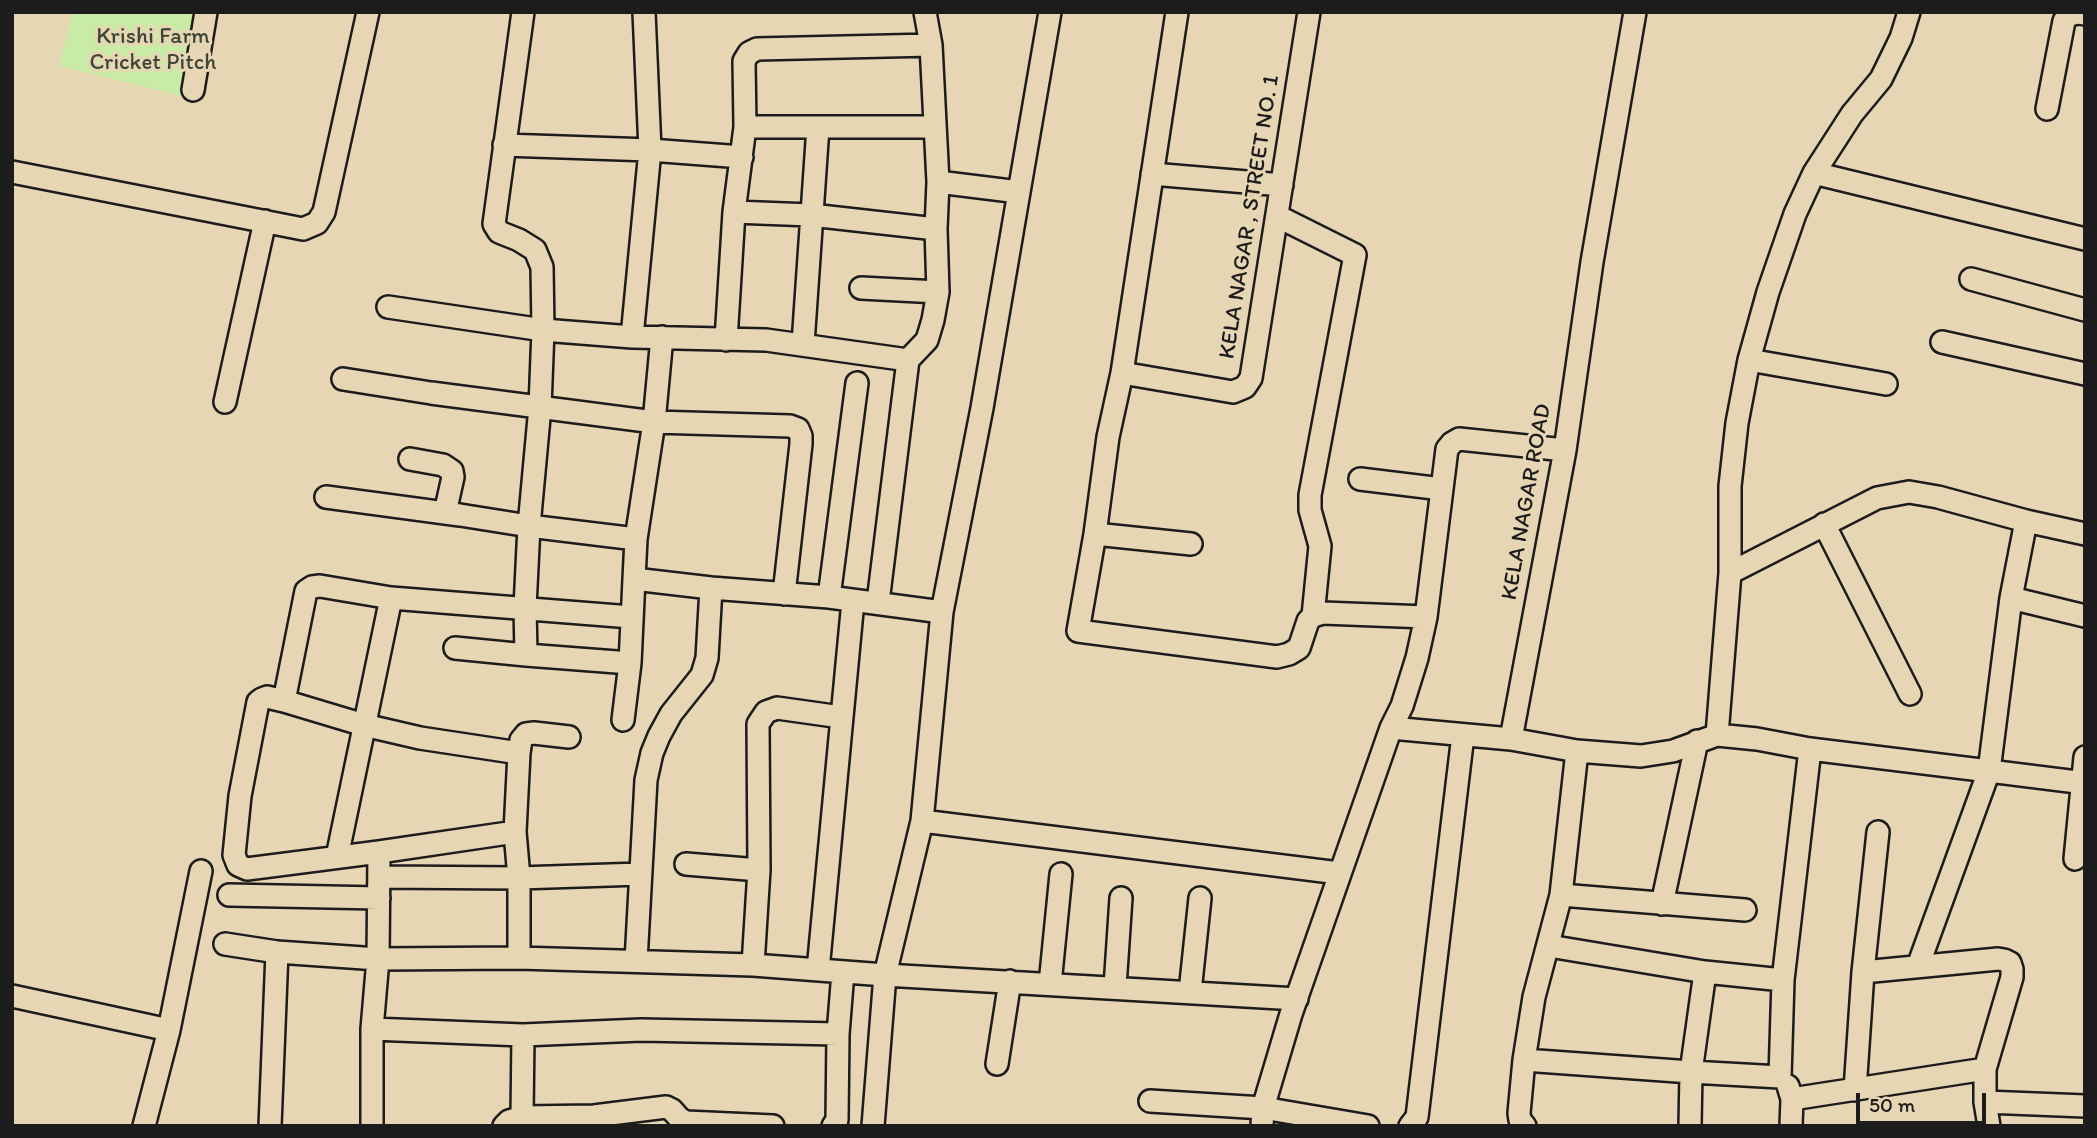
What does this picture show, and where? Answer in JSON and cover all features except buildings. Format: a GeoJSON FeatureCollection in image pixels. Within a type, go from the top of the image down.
{"type":"FeatureCollection","features":[{"type":"Feature","properties":{"kind":"street"},"geometry":{"type":"LineString","coordinates":[[193,90],[206,12]]}},
{"type":"Feature","properties":{"kind":"street"},"geometry":{"type":"LineString","coordinates":[[12,172],[303,229],[317,223],[324,212],[368,12]]}},
{"type":"Feature","properties":{"kind":"street"},"geometry":{"type":"LineString","coordinates":[[523,12],[494,224],[499,232],[535,250],[542,267],[544,330],[540,407],[528,527],[526,655]]}},
{"type":"Feature","properties":{"kind":"street"},"geometry":{"type":"LineString","coordinates":[[632,337],[650,150],[644,12]]}},
{"type":"Feature","properties":{"kind":"street"},"geometry":{"type":"LineString","coordinates":[[878,602],[908,360],[926,340],[933,320],[937,292],[938,182],[931,45],[925,12]]}},
{"type":"Feature","properties":{"kind":"street"},"geometry":{"type":"LineString","coordinates":[[873,1126],[885,975],[922,821],[942,612],[982,408],[1050,12]]}},
{"type":"Feature","properties":{"kind":"street"},"geometry":{"type":"LineString","coordinates":[[1177,12],[1122,373],[1108,437],[1078,631],[1277,657],[1299,648],[1308,621],[1323,613],[1426,617]]}},
{"type":"Feature","properties":{"kind":"street","name":"KELA NAGAR , STREET NO. 1"},"geometry":{"type":"LineString","coordinates":[[1122,373],[1233,392],[1245,387],[1251,378],[1308,12]]}},
{"type":"Feature","properties":{"kind":"street","name":"KELA NAGAR ROAD"},"geometry":{"type":"LineString","coordinates":[[1510,739],[1565,450],[1592,262],[1635,12]]}},
{"type":"Feature","properties":{"kind":"street"},"geometry":{"type":"LineString","coordinates":[[1662,904],[1707,738],[1730,573],[1730,486],[1737,423],[1749,360],[1768,292],[1814,173],[1852,114],[1881,79],[1901,38],[1909,12]]}},
{"type":"Feature","properties":{"kind":"street"},"geometry":{"type":"LineString","coordinates":[[2047,109],[2064,21],[2069,15],[2085,14]]}},
{"type":"Feature","properties":{"kind":"street"},"geometry":{"type":"LineString","coordinates":[[726,340],[734,212],[745,127],[744,61],[749,53],[757,49],[931,45]]}},
{"type":"Feature","properties":{"kind":"street"},"geometry":{"type":"LineString","coordinates":[[745,127],[934,127]]}},
{"type":"Feature","properties":{"kind":"street"},"geometry":{"type":"LineString","coordinates":[[803,344],[818,127]]}},
{"type":"Feature","properties":{"kind":"street"},"geometry":{"type":"LineString","coordinates":[[504,145],[650,150],[742,158]]}},
{"type":"Feature","properties":{"kind":"street"},"geometry":{"type":"LineString","coordinates":[[1814,173],[2085,239]]}},
{"type":"Feature","properties":{"kind":"street"},"geometry":{"type":"LineString","coordinates":[[1152,174],[1282,184]]}},
{"type":"Feature","properties":{"kind":"street"},"geometry":{"type":"LineString","coordinates":[[938,182],[1018,192]]}},
{"type":"Feature","properties":{"kind":"street"},"geometry":{"type":"LineString","coordinates":[[734,212],[811,215],[936,229]]}},
{"type":"Feature","properties":{"kind":"street"},"geometry":{"type":"LineString","coordinates":[[1277,216],[1355,255],[1310,495],[1310,510],[1320,546],[1314,616]]}},
{"type":"Feature","properties":{"kind":"street"},"geometry":{"type":"LineString","coordinates":[[225,402],[265,221]]}},
{"type":"Feature","properties":{"kind":"street"},"geometry":{"type":"LineString","coordinates":[[1972,279],[2085,310]]}},
{"type":"Feature","properties":{"kind":"street"},"geometry":{"type":"LineString","coordinates":[[861,288],[937,292]]}},
{"type":"Feature","properties":{"kind":"street"},"geometry":{"type":"LineString","coordinates":[[388,307],[544,330],[632,337],[766,340],[908,360]]}},
{"type":"Feature","properties":{"kind":"street"},"geometry":{"type":"LineString","coordinates":[[623,720],[630,663],[636,539],[654,422],[662,337]]}},
{"type":"Feature","properties":{"kind":"street"},"geometry":{"type":"LineString","coordinates":[[1942,342],[2085,374]]}},
{"type":"Feature","properties":{"kind":"street"},"geometry":{"type":"LineString","coordinates":[[1749,360],[1886,384]]}},
{"type":"Feature","properties":{"kind":"street"},"geometry":{"type":"LineString","coordinates":[[343,379],[654,422],[790,426],[798,429],[801,444],[784,594]]}},
{"type":"Feature","properties":{"kind":"street"},"geometry":{"type":"LineString","coordinates":[[829,597],[857,383]]}},
{"type":"Feature","properties":{"kind":"street"},"geometry":{"type":"LineString","coordinates":[[1263,1117],[1297,999],[1339,873],[1391,728],[1402,706],[1417,658],[1426,617],[1447,449],[1460,439],[1565,450]]}},
{"type":"Feature","properties":{"kind":"street"},"geometry":{"type":"LineString","coordinates":[[410,459],[443,465],[452,471],[445,513]]}},
{"type":"Feature","properties":{"kind":"street"},"geometry":{"type":"LineString","coordinates":[[1360,479],[1442,489]]}},
{"type":"Feature","properties":{"kind":"street"},"geometry":{"type":"LineString","coordinates":[[1730,573],[1877,498],[1909,492],[2085,534]]}},
{"type":"Feature","properties":{"kind":"street"},"geometry":{"type":"LineString","coordinates":[[326,498],[528,527],[636,539]]}},
{"type":"Feature","properties":{"kind":"street"},"geometry":{"type":"LineString","coordinates":[[1918,967],[1989,771],[2011,598],[2026,522]]}},
{"type":"Feature","properties":{"kind":"street"},"geometry":{"type":"LineString","coordinates":[[1824,524],[1910,694]]}},
{"type":"Feature","properties":{"kind":"street"},"geometry":{"type":"LineString","coordinates":[[1095,534],[1191,544]]}},
{"type":"Feature","properties":{"kind":"street"},"geometry":{"type":"LineString","coordinates":[[634,579],[878,602],[942,612]]}},
{"type":"Feature","properties":{"kind":"street"},"geometry":{"type":"LineString","coordinates":[[284,701],[306,592],[312,587],[391,598],[631,617]]}},
{"type":"Feature","properties":{"kind":"street"},"geometry":{"type":"LineString","coordinates":[[636,961],[646,780],[659,736],[671,714],[702,675],[706,658],[710,588]]}},
{"type":"Feature","properties":{"kind":"street"},"geometry":{"type":"LineString","coordinates":[[337,857],[391,598]]}},
{"type":"Feature","properties":{"kind":"street"},"geometry":{"type":"LineString","coordinates":[[2011,598],[2085,616]]}},
{"type":"Feature","properties":{"kind":"street"},"geometry":{"type":"LineString","coordinates":[[818,970],[853,601]]}},
{"type":"Feature","properties":{"kind":"street"},"geometry":{"type":"LineString","coordinates":[[455,648],[630,663]]}},
{"type":"Feature","properties":{"kind":"street"},"geometry":{"type":"LineString","coordinates":[[515,832],[247,869],[238,865],[234,855],[240,796],[258,702],[267,697],[419,738],[519,753]]}},
{"type":"Feature","properties":{"kind":"street"},"geometry":{"type":"LineString","coordinates":[[752,965],[759,870],[758,723],[766,712],[777,708],[841,717]]}},
{"type":"Feature","properties":{"kind":"street"},"geometry":{"type":"LineString","coordinates":[[1391,728],[1510,739],[1577,751],[1641,756],[1673,751],[1707,738],[1757,739],[1810,749],[2084,783]]}},
{"type":"Feature","properties":{"kind":"street"},"geometry":{"type":"LineString","coordinates":[[519,958],[519,878],[515,832],[521,740],[526,734],[534,733],[569,737]]}},
{"type":"Feature","properties":{"kind":"street"},"geometry":{"type":"LineString","coordinates":[[1410,1126],[1417,1116],[1463,734]]}},
{"type":"Feature","properties":{"kind":"street"},"geometry":{"type":"LineString","coordinates":[[1780,1077],[1783,980],[1810,749]]}},
{"type":"Feature","properties":{"kind":"street"},"geometry":{"type":"LineString","coordinates":[[1525,1126],[1519,1113],[1524,1060],[1534,997],[1561,895],[1577,751]]}},
{"type":"Feature","properties":{"kind":"street"},"geometry":{"type":"LineString","coordinates":[[2075,859],[2085,757]]}},
{"type":"Feature","properties":{"kind":"street"},"geometry":{"type":"LineString","coordinates":[[922,821],[1339,873]]}},
{"type":"Feature","properties":{"kind":"street"},"geometry":{"type":"LineString","coordinates":[[1855,1090],[1863,972],[1878,832]]}},
{"type":"Feature","properties":{"kind":"street"},"geometry":{"type":"LineString","coordinates":[[372,1126],[372,1029],[378,959],[379,852]]}},
{"type":"Feature","properties":{"kind":"street"},"geometry":{"type":"LineString","coordinates":[[686,864],[759,870]]}},
{"type":"Feature","properties":{"kind":"street"},"geometry":{"type":"LineString","coordinates":[[144,1126],[169,1030],[201,872]]}},
{"type":"Feature","properties":{"kind":"street"},"geometry":{"type":"LineString","coordinates":[[229,895],[519,878],[640,874]]}},
{"type":"Feature","properties":{"kind":"street"},"geometry":{"type":"LineString","coordinates":[[1051,984],[1061,874]]}},
{"type":"Feature","properties":{"kind":"street"},"geometry":{"type":"LineString","coordinates":[[1561,895],[1745,910]]}},
{"type":"Feature","properties":{"kind":"street"},"geometry":{"type":"LineString","coordinates":[[1115,988],[1121,898]]}},
{"type":"Feature","properties":{"kind":"street"},"geometry":{"type":"LineString","coordinates":[[1190,992],[1200,898]]}},
{"type":"Feature","properties":{"kind":"street"},"geometry":{"type":"LineString","coordinates":[[225,944],[378,959],[519,958],[752,965],[1297,999]]}},
{"type":"Feature","properties":{"kind":"street"},"geometry":{"type":"LineString","coordinates":[[1549,946],[1705,972],[1783,980]]}},
{"type":"Feature","properties":{"kind":"street"},"geometry":{"type":"LineString","coordinates":[[270,1126],[277,951]]}},
{"type":"Feature","properties":{"kind":"street"},"geometry":{"type":"LineString","coordinates":[[1863,972],[1998,959],[2010,963],[2012,977],[1985,1069],[1984,1102],[1989,1126]]}},
{"type":"Feature","properties":{"kind":"street"},"geometry":{"type":"LineString","coordinates":[[834,1126],[837,1120],[838,1034],[843,972]]}},
{"type":"Feature","properties":{"kind":"street"},"geometry":{"type":"LineString","coordinates":[[1690,1126],[1691,1073],[1705,972]]}},
{"type":"Feature","properties":{"kind":"street"},"geometry":{"type":"LineString","coordinates":[[997,1065],[1010,981]]}},
{"type":"Feature","properties":{"kind":"street"},"geometry":{"type":"LineString","coordinates":[[12,996],[169,1030]]}},
{"type":"Feature","properties":{"kind":"street"},"geometry":{"type":"LineString","coordinates":[[372,1029],[523,1035],[641,1030],[838,1034]]}},
{"type":"Feature","properties":{"kind":"street"},"geometry":{"type":"LineString","coordinates":[[523,1035],[513,1121],[594,1116],[641,1118],[666,1107],[686,1122],[774,1126]]}},
{"type":"Feature","properties":{"kind":"street"},"geometry":{"type":"LineString","coordinates":[[1524,1060],[1780,1077],[1788,1084],[1792,1099],[1790,1126]]}},
{"type":"Feature","properties":{"kind":"street"},"geometry":{"type":"LineString","coordinates":[[1792,1099],[1985,1069]]}},
{"type":"Feature","properties":{"kind":"street"},"geometry":{"type":"LineString","coordinates":[[1150,1101],[1263,1117],[1368,1126]]}},
{"type":"Feature","properties":{"kind":"street"},"geometry":{"type":"LineString","coordinates":[[1984,1102],[2085,1106]]}},
{"type":"Feature","properties":{"kind":"green space","name":"Krishi Farm Cricket Pitch"},"geometry":{"type":"Polygon","coordinates":[[[73,12],[186,12],[203,16],[187,97],[59,66],[73,12]]]}}]}
